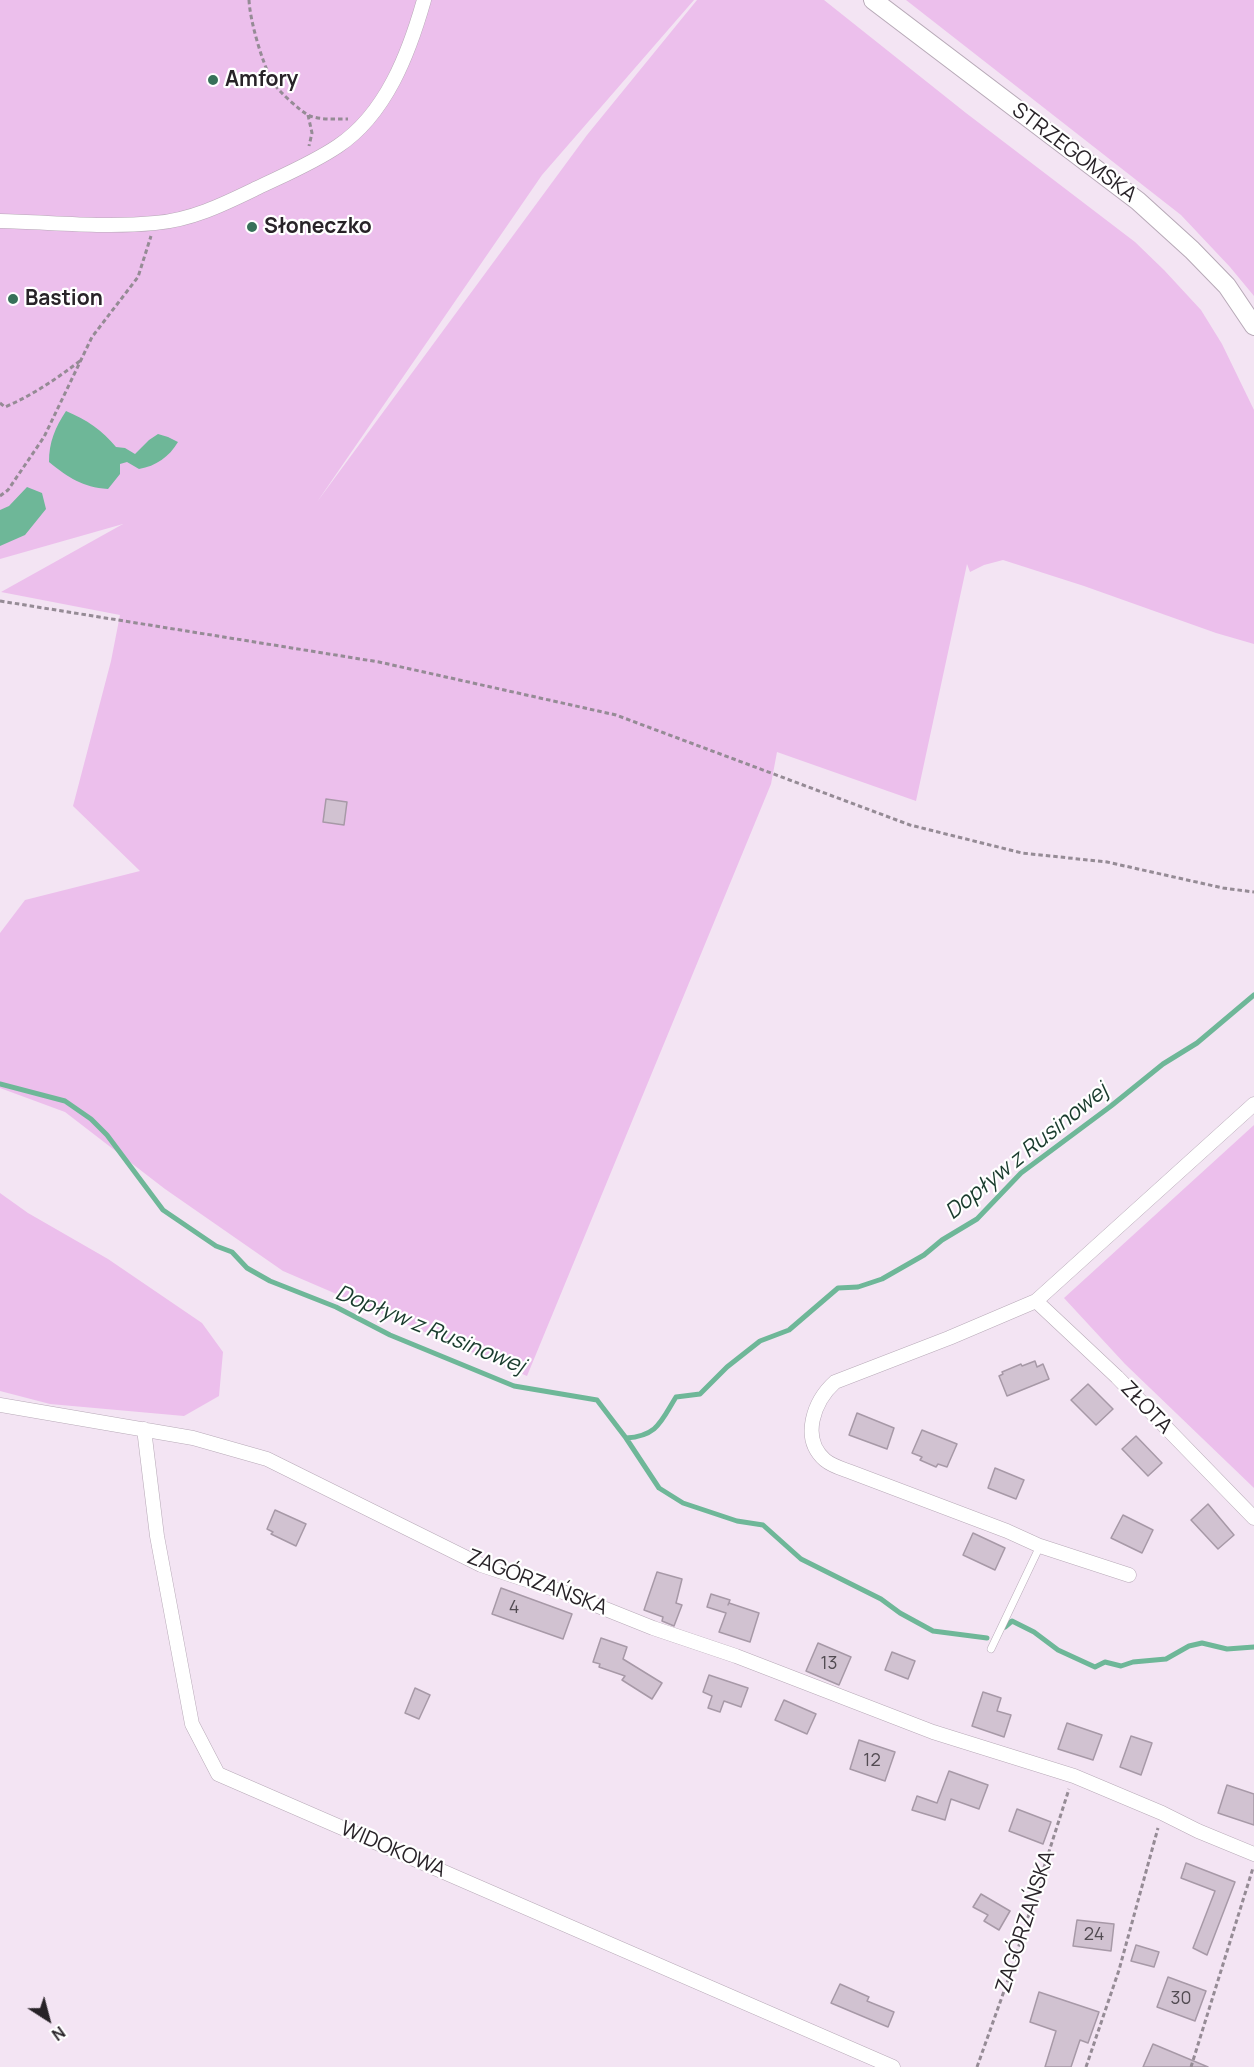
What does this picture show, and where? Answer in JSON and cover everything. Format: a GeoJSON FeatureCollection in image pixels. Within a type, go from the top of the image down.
{"type":"FeatureCollection","features":[{"type":"Feature","properties":{"kind":"main road","name":"STRZEGOMSKA"},"geometry":{"type":"LineString","coordinates":[[873,0],[1138,201],[1192,250],[1227,286],[1254,326]]}},
{"type":"Feature","properties":{"kind":"street"},"geometry":{"type":"LineString","coordinates":[[0,221],[156,223],[207,212],[313,161],[339,146],[368,118],[385,94],[404,60],[424,0]]}},
{"type":"Feature","properties":{"kind":"street"},"geometry":{"type":"LineString","coordinates":[[1128,1575],[1040,1546],[826,1461],[817,1449],[811,1431],[813,1413],[824,1392],[835,1382],[1036,1301],[1254,1104]]}},
{"type":"Feature","properties":{"kind":"street","name":"ZŁOTA"},"geometry":{"type":"LineString","coordinates":[[1036,1301],[1076,1341],[1117,1377],[1254,1518]]}},
{"type":"Feature","properties":{"kind":"street","name":"ZAGÓRZAŃSKA"},"geometry":{"type":"LineString","coordinates":[[0,1405],[193,1438],[267,1459],[481,1565],[563,1592],[652,1628],[736,1656],[933,1732],[1074,1776],[1254,1854]]}},
{"type":"Feature","properties":{"kind":"street","name":"WIDOKOWA"},"geometry":{"type":"LineString","coordinates":[[144,1429],[157,1536],[192,1724],[218,1774],[893,2067]]}},
{"type":"Feature","properties":{"kind":"lane"},"geometry":{"type":"LineString","coordinates":[[991,1649],[1040,1546]]}},
{"type":"Feature","properties":{"kind":"path"},"geometry":{"type":"LineString","coordinates":[[249,0],[250,17],[273,83],[308,115],[331,119],[368,118]]}},
{"type":"Feature","properties":{"kind":"path"},"geometry":{"type":"LineString","coordinates":[[308,115],[312,133],[309,146],[313,161]]}},
{"type":"Feature","properties":{"kind":"path"},"geometry":{"type":"LineString","coordinates":[[0,496],[8,490],[44,436],[92,337],[138,276],[156,223]]}},
{"type":"Feature","properties":{"kind":"path"},"geometry":{"type":"LineString","coordinates":[[0,403],[5,407],[27,398],[80,361]]}},
{"type":"Feature","properties":{"kind":"path"},"geometry":{"type":"LineString","coordinates":[[0,601],[379,662],[616,716],[910,825],[1022,853],[1107,861],[1224,888],[1254,892]]}},
{"type":"Feature","properties":{"kind":"path","name":"ZAGÓRZAŃSKA"},"geometry":{"type":"LineString","coordinates":[[977,2067],[1008,1980],[1074,1776]]}},
{"type":"Feature","properties":{"kind":"path"},"geometry":{"type":"LineString","coordinates":[[1086,2067],[1119,1970],[1162,1813]]}},
{"type":"Feature","properties":{"kind":"path"},"geometry":{"type":"LineString","coordinates":[[1191,2067],[1254,1864]]}},
{"type":"Feature","properties":{"kind":"shaded area"},"geometry":{"type":"Polygon","coordinates":[[[0,0],[694,0],[542,175],[317,502],[587,135],[697,0],[824,0],[966,113],[1135,242],[1201,310],[1222,344],[1254,410],[1254,644],[1003,560],[970,572],[967,564],[916,801],[777,752],[771,784],[527,1376],[283,1271],[165,1189],[65,1112],[0,1088],[0,933],[25,900],[140,871],[73,806],[111,661],[120,615],[1,592],[123,524],[0,559],[0,0]]]}},
{"type":"Feature","properties":{"kind":"shaded area"},"geometry":{"type":"Polygon","coordinates":[[[906,0],[1254,0],[1254,296],[1181,215],[906,0]]]}},
{"type":"Feature","properties":{"kind":"shaded area"},"geometry":{"type":"Polygon","coordinates":[[[66,411],[94,426],[116,447],[125,448],[135,454],[158,434],[178,442],[166,456],[151,466],[139,469],[127,462],[120,464],[120,474],[108,489],[83,484],[49,462],[53,435],[66,411]]]}},
{"type":"Feature","properties":{"kind":"shaded area"},"geometry":{"type":"Polygon","coordinates":[[[27,487],[42,493],[46,509],[25,535],[0,546],[0,510],[9,506],[27,487]]]}},
{"type":"Feature","properties":{"kind":"shaded area"},"geometry":{"type":"Polygon","coordinates":[[[1254,1125],[1254,1488],[1125,1364],[1064,1298],[1254,1125]]]}},
{"type":"Feature","properties":{"kind":"shaded area"},"geometry":{"type":"Polygon","coordinates":[[[0,1193],[28,1213],[108,1259],[202,1323],[223,1352],[219,1396],[184,1416],[50,1404],[0,1391],[0,1193]]]}},
{"type":"Feature","properties":{"kind":"building"},"geometry":{"type":"Polygon","coordinates":[[[326,799],[347,802],[344,825],[323,822],[326,799]]]}},
{"type":"Feature","properties":{"kind":"building"},"geometry":{"type":"Polygon","coordinates":[[[1035,1361],[1037,1367],[1043,1364],[1049,1379],[1007,1396],[999,1376],[1003,1374],[1002,1372],[1035,1361]]]}},
{"type":"Feature","properties":{"kind":"building"},"geometry":{"type":"Polygon","coordinates":[[[1088,1384],[1113,1409],[1096,1425],[1071,1400],[1088,1384]]]}},
{"type":"Feature","properties":{"kind":"building"},"geometry":{"type":"Polygon","coordinates":[[[857,1413],[894,1428],[887,1449],[849,1435],[857,1413]]]}},
{"type":"Feature","properties":{"kind":"building"},"geometry":{"type":"Polygon","coordinates":[[[922,1430],[957,1444],[947,1467],[938,1464],[936,1467],[920,1460],[922,1457],[912,1453],[922,1430]]]}},
{"type":"Feature","properties":{"kind":"building"},"geometry":{"type":"Polygon","coordinates":[[[1136,1436],[1162,1463],[1148,1476],[1122,1449],[1136,1436]]]}},
{"type":"Feature","properties":{"kind":"building"},"geometry":{"type":"Polygon","coordinates":[[[995,1468],[1024,1480],[1016,1499],[988,1488],[995,1468]]]}},
{"type":"Feature","properties":{"kind":"building"},"geometry":{"type":"Polygon","coordinates":[[[1208,1504],[1234,1535],[1218,1549],[1191,1520],[1208,1504]]]}},
{"type":"Feature","properties":{"kind":"building"},"geometry":{"type":"Polygon","coordinates":[[[275,1510],[306,1524],[296,1546],[271,1534],[273,1532],[267,1529],[275,1510]]]}},
{"type":"Feature","properties":{"kind":"building"},"geometry":{"type":"Polygon","coordinates":[[[1123,1515],[1153,1530],[1142,1553],[1111,1538],[1123,1515]]]}},
{"type":"Feature","properties":{"kind":"building"},"geometry":{"type":"Polygon","coordinates":[[[973,1533],[1005,1548],[995,1570],[963,1555],[973,1533]]]}},
{"type":"Feature","properties":{"kind":"building"},"geometry":{"type":"Polygon","coordinates":[[[657,1572],[682,1579],[676,1603],[682,1605],[674,1626],[662,1621],[663,1617],[644,1610],[657,1572]]]}},
{"type":"Feature","properties":{"kind":"building"},"geometry":{"type":"Polygon","coordinates":[[[501,1588],[572,1614],[563,1639],[492,1614],[501,1588]]]}},
{"type":"Feature","properties":{"kind":"building"},"geometry":{"type":"Polygon","coordinates":[[[711,1594],[730,1600],[728,1605],[729,1603],[759,1613],[750,1642],[719,1632],[726,1613],[707,1607],[711,1594]]]}},
{"type":"Feature","properties":{"kind":"building"},"geometry":{"type":"Polygon","coordinates":[[[601,1638],[627,1647],[623,1659],[662,1683],[652,1699],[622,1680],[625,1676],[599,1667],[600,1664],[593,1662],[601,1638]]]}},
{"type":"Feature","properties":{"kind":"building"},"geometry":{"type":"Polygon","coordinates":[[[818,1643],[851,1657],[839,1685],[806,1671],[818,1643]]]}},
{"type":"Feature","properties":{"kind":"building"},"geometry":{"type":"Polygon","coordinates":[[[892,1652],[915,1661],[908,1679],[885,1670],[892,1652]]]}},
{"type":"Feature","properties":{"kind":"building"},"geometry":{"type":"Polygon","coordinates":[[[709,1675],[748,1688],[741,1707],[724,1701],[720,1712],[708,1708],[712,1696],[703,1692],[709,1675]]]}},
{"type":"Feature","properties":{"kind":"building"},"geometry":{"type":"Polygon","coordinates":[[[415,1688],[430,1695],[419,1719],[405,1713],[415,1688]]]}},
{"type":"Feature","properties":{"kind":"building"},"geometry":{"type":"Polygon","coordinates":[[[983,1692],[1001,1698],[997,1711],[1011,1715],[1004,1737],[972,1726],[983,1692]]]}},
{"type":"Feature","properties":{"kind":"building"},"geometry":{"type":"Polygon","coordinates":[[[784,1700],[816,1714],[807,1734],[775,1720],[784,1700]]]}},
{"type":"Feature","properties":{"kind":"building"},"geometry":{"type":"Polygon","coordinates":[[[1067,1723],[1102,1735],[1093,1760],[1058,1749],[1067,1723]]]}},
{"type":"Feature","properties":{"kind":"building"},"geometry":{"type":"Polygon","coordinates":[[[1131,1736],[1152,1743],[1141,1775],[1120,1767],[1131,1736]]]}},
{"type":"Feature","properties":{"kind":"building"},"geometry":{"type":"Polygon","coordinates":[[[859,1740],[895,1752],[885,1781],[850,1769],[859,1740]]]}},
{"type":"Feature","properties":{"kind":"building"},"geometry":{"type":"Polygon","coordinates":[[[949,1771],[988,1785],[979,1809],[951,1799],[945,1820],[912,1810],[917,1796],[937,1803],[949,1771]]]}},
{"type":"Feature","properties":{"kind":"building"},"geometry":{"type":"Polygon","coordinates":[[[1227,1785],[1254,1794],[1254,1825],[1218,1813],[1227,1785]]]}},
{"type":"Feature","properties":{"kind":"building"},"geometry":{"type":"Polygon","coordinates":[[[1017,1809],[1051,1822],[1043,1844],[1009,1831],[1017,1809]]]}},
{"type":"Feature","properties":{"kind":"building"},"geometry":{"type":"Polygon","coordinates":[[[1186,1863],[1235,1882],[1207,1955],[1193,1948],[1215,1891],[1181,1878],[1186,1863]]]}},
{"type":"Feature","properties":{"kind":"building"},"geometry":{"type":"Polygon","coordinates":[[[981,1894],[1010,1911],[999,1930],[984,1921],[988,1915],[973,1907],[981,1894]]]}},
{"type":"Feature","properties":{"kind":"building"},"geometry":{"type":"Polygon","coordinates":[[[1077,1920],[1114,1924],[1111,1951],[1073,1946],[1077,1920]]]}},
{"type":"Feature","properties":{"kind":"building"},"geometry":{"type":"Polygon","coordinates":[[[1136,1945],[1159,1952],[1154,1967],[1131,1961],[1136,1945]]]}},
{"type":"Feature","properties":{"kind":"building"},"geometry":{"type":"Polygon","coordinates":[[[1168,1977],[1206,1991],[1195,2021],[1157,2007],[1168,1977]]]}},
{"type":"Feature","properties":{"kind":"building"},"geometry":{"type":"Polygon","coordinates":[[[840,1984],[869,1997],[867,2001],[894,2012],[888,2027],[831,2003],[840,1984]]]}},
{"type":"Feature","properties":{"kind":"building"},"geometry":{"type":"Polygon","coordinates":[[[1039,1992],[1099,2012],[1088,2043],[1080,2040],[1071,2067],[1045,2067],[1056,2031],[1030,2022],[1039,1992]]]}},
{"type":"Feature","properties":{"kind":"building"},"geometry":{"type":"Polygon","coordinates":[[[1153,2044],[1208,2067],[1143,2067],[1153,2044]]]}},
{"type":"Feature","properties":{"kind":"waterway","name":"Dopływ z Rusinowej"},"geometry":{"type":"LineString","coordinates":[[0,1084],[65,1101],[91,1119],[107,1135],[163,1210],[216,1246],[232,1252],[247,1268],[270,1281],[336,1307],[390,1335],[514,1386],[597,1400],[626,1438],[637,1437],[652,1430],[662,1420],[676,1397],[700,1394],[727,1367],[760,1341],[789,1330],[838,1288],[858,1287],[882,1279],[924,1255],[942,1240],[977,1219],[1021,1173],[1163,1064],[1197,1043],[1254,995]]}},
{"type":"Feature","properties":{"kind":"waterway"},"geometry":{"type":"LineString","coordinates":[[626,1438],[659,1488],[683,1503],[737,1521],[763,1525],[801,1559],[881,1599],[900,1613],[933,1631],[987,1638]]}},
{"type":"Feature","properties":{"kind":"waterway"},"geometry":{"type":"LineString","coordinates":[[1005,1627],[1012,1621],[1034,1632],[1058,1650],[1095,1667],[1105,1662],[1121,1666],[1133,1662],[1166,1659],[1189,1646],[1202,1643],[1227,1649],[1254,1647]]}},
{"type":"Feature","properties":{"kind":"place","name":"Amfory"},"geometry":{"type":"Point","coordinates":[213,80]}},
{"type":"Feature","properties":{"kind":"place","name":"Słoneczko"},"geometry":{"type":"Point","coordinates":[252,227]}},
{"type":"Feature","properties":{"kind":"place","name":"Bastion"},"geometry":{"type":"Point","coordinates":[13,299]}}]}
